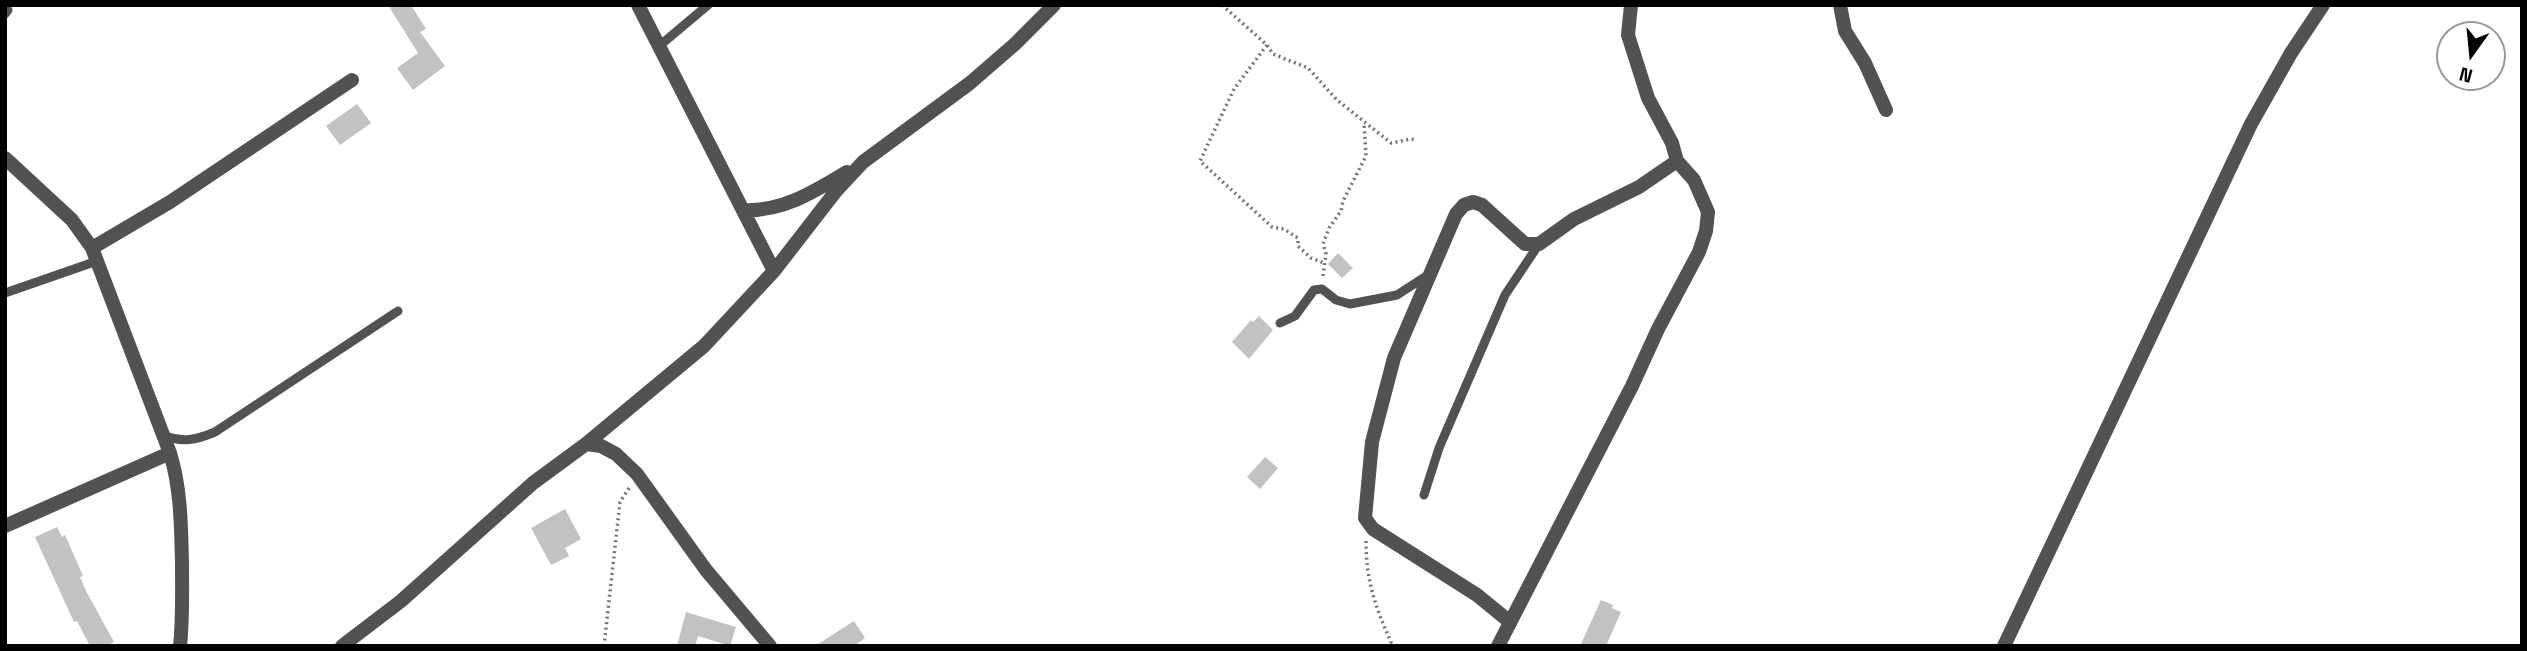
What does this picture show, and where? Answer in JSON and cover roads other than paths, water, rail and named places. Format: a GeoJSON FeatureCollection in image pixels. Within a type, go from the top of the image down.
{"type":"FeatureCollection","features":[{"type":"Feature","properties":{"kind":"street"},"geometry":{"type":"LineString","coordinates":[[638,5],[774,271]]}},
{"type":"Feature","properties":{"kind":"street"},"geometry":{"type":"LineString","coordinates":[[743,210],[761,211],[779,207],[829,183],[863,162],[970,83],[1054,5]]}},
{"type":"Feature","properties":{"kind":"street"},"geometry":{"type":"LineString","coordinates":[[1499,646],[1596,459],[1658,329],[1699,252],[1706,231],[1708,212],[1694,180],[1676,161],[1672,143],[1648,98],[1628,35],[1631,5]]}},
{"type":"Feature","properties":{"kind":"street"},"geometry":{"type":"LineString","coordinates":[[1840,5],[1845,31],[1865,63],[1886,110]]}},
{"type":"Feature","properties":{"kind":"street"},"geometry":{"type":"LineString","coordinates":[[2004,646],[2251,124],[2291,53],[2323,5]]}},
{"type":"Feature","properties":{"kind":"street"},"geometry":{"type":"LineString","coordinates":[[94,255],[352,79]]}},
{"type":"Feature","properties":{"kind":"street"},"geometry":{"type":"LineString","coordinates":[[5,158],[72,220],[94,255],[170,453],[181,513],[183,621],[180,646]]}},
{"type":"Feature","properties":{"kind":"street"},"geometry":{"type":"LineString","coordinates":[[1510,622],[1476,595],[1373,529],[1365,518],[1372,442],[1394,358],[1428,275],[1457,214],[1464,205],[1473,202],[1482,205],[1525,244],[1539,244],[1574,219],[1639,187],[1676,161]]}},
{"type":"Feature","properties":{"kind":"street"},"geometry":{"type":"LineString","coordinates":[[342,646],[401,601],[533,483],[586,444],[704,346],[774,271],[836,191],[863,162]]}},
{"type":"Feature","properties":{"kind":"street"},"geometry":{"type":"LineString","coordinates":[[586,444],[601,446],[616,454],[637,474],[706,570],[770,646]]}},
{"type":"Feature","properties":{"kind":"street"},"geometry":{"type":"LineString","coordinates":[[5,526],[170,453]]}},
{"type":"Feature","properties":{"kind":"lane"},"geometry":{"type":"LineString","coordinates":[[658,47],[708,5]]}},
{"type":"Feature","properties":{"kind":"lane"},"geometry":{"type":"LineString","coordinates":[[1424,495],[1439,447],[1505,295],[1539,244]]}},
{"type":"Feature","properties":{"kind":"lane"},"geometry":{"type":"LineString","coordinates":[[5,293],[94,255]]}},
{"type":"Feature","properties":{"kind":"lane"},"geometry":{"type":"LineString","coordinates":[[1280,323],[1295,316],[1314,290],[1322,289],[1336,300],[1350,304],[1397,295],[1428,275]]}},
{"type":"Feature","properties":{"kind":"lane"},"geometry":{"type":"LineString","coordinates":[[163,435],[182,441],[198,439],[215,432],[398,310]]}}]}
